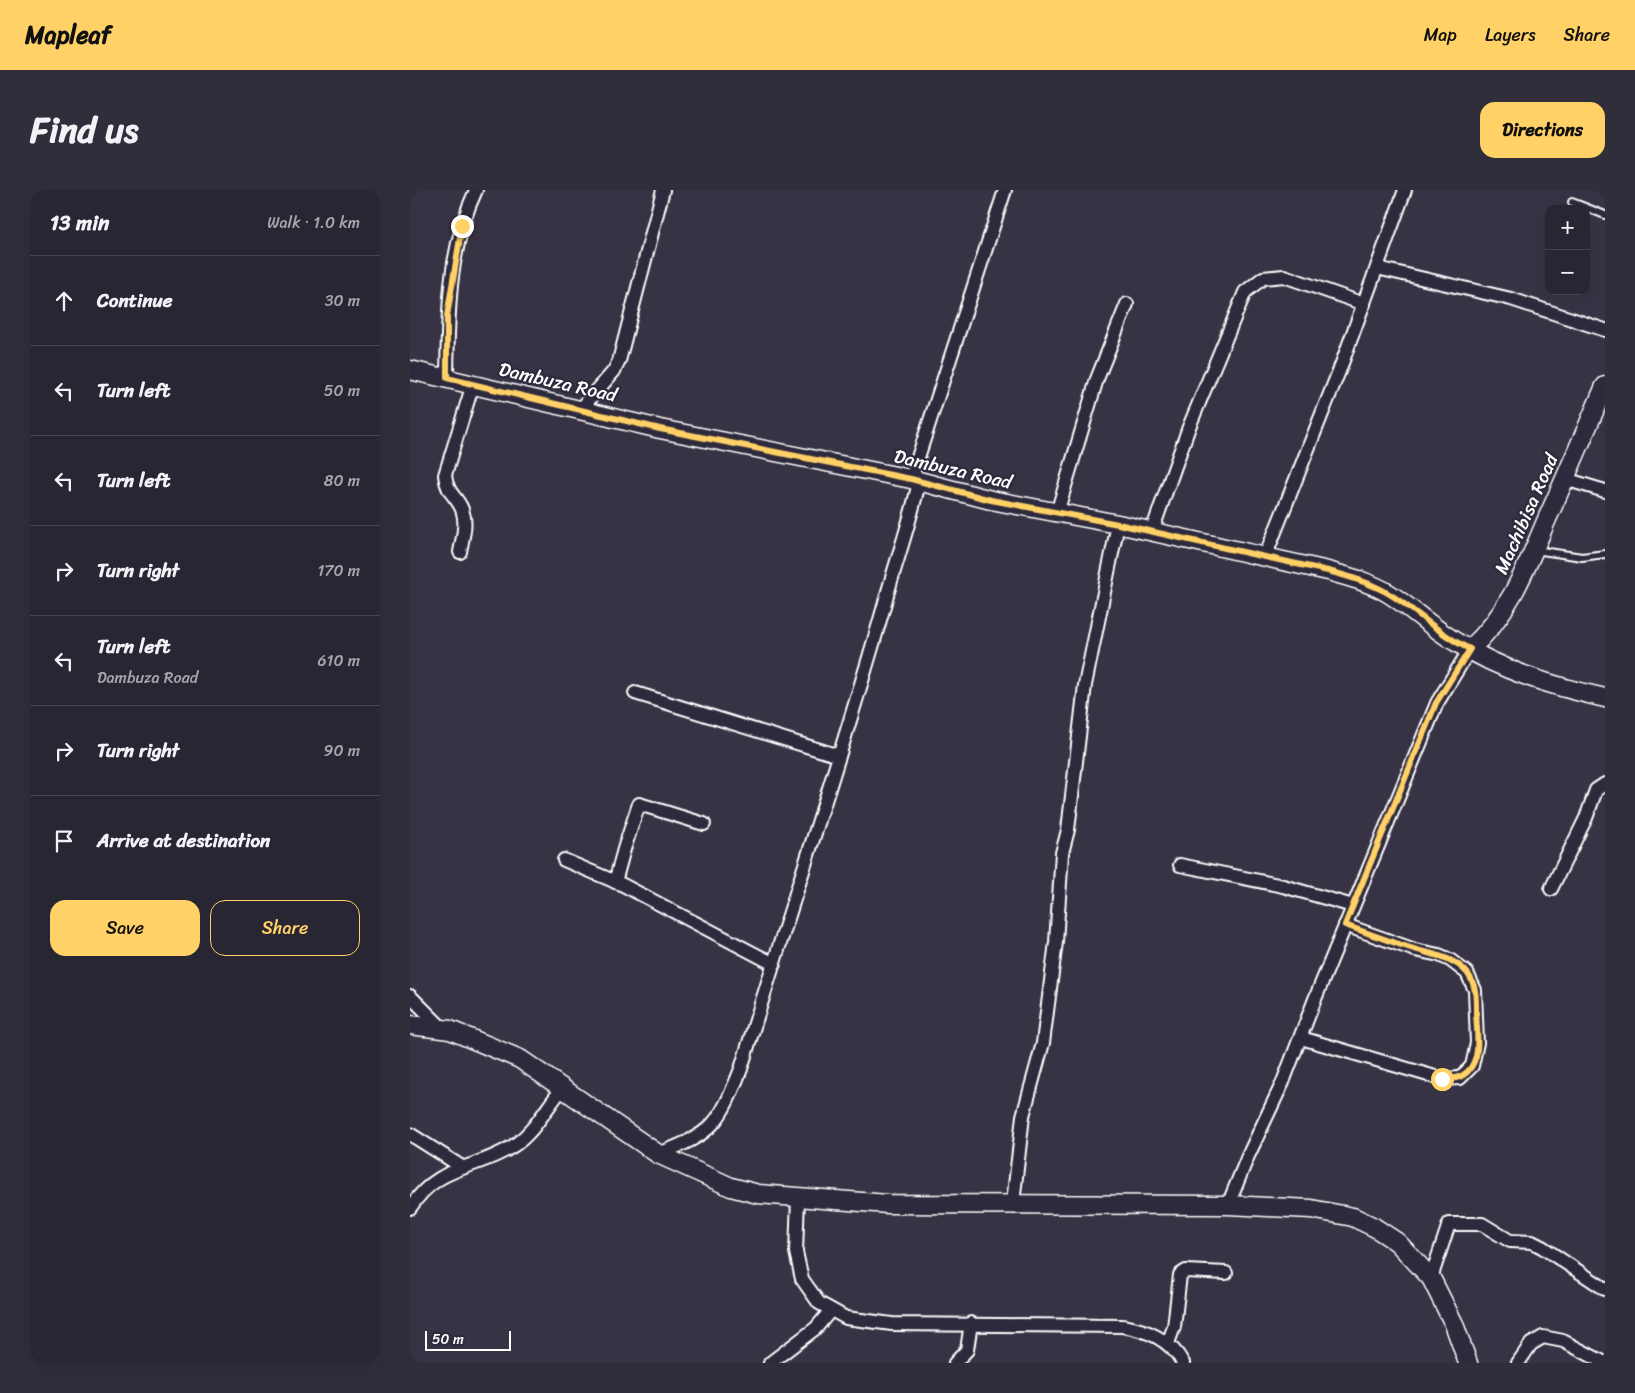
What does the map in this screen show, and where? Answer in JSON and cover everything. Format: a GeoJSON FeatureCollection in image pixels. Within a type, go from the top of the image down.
{"type":"FeatureCollection","features":[{"type":"Feature","properties":{"kind":"street"},"geometry":{"type":"LineString","coordinates":[[447,378],[447,316],[455,257],[462,226],[476,190]]}},
{"type":"Feature","properties":{"kind":"street"},"geometry":{"type":"LineString","coordinates":[[581,409],[614,371],[619,361],[663,190]]}},
{"type":"Feature","properties":{"kind":"street"},"geometry":{"type":"LineString","coordinates":[[658,1154],[686,1143],[715,1124],[723,1113],[741,1069],[912,516],[915,480],[1005,190]]}},
{"type":"Feature","properties":{"kind":"street"},"geometry":{"type":"LineString","coordinates":[[1265,557],[1296,483],[1364,304],[1404,190]]}},
{"type":"Feature","properties":{"kind":"street"},"geometry":{"type":"LineString","coordinates":[[1376,268],[1511,299],[1605,330]]}},
{"type":"Feature","properties":{"kind":"street"},"geometry":{"type":"LineString","coordinates":[[1152,531],[1189,427],[1245,292],[1263,278],[1284,276],[1364,304]]}},
{"type":"Feature","properties":{"kind":"street"},"geometry":{"type":"LineString","coordinates":[[1057,513],[1097,379],[1127,304]]}},
{"type":"Feature","properties":{"kind":"street","name":"Dambuza Road"},"geometry":{"type":"LineString","coordinates":[[410,370],[660,429],[915,480],[991,500],[1152,531],[1328,571],[1378,588],[1451,639],[1515,673],[1533,680],[1605,698]]}},
{"type":"Feature","properties":{"kind":"street"},"geometry":{"type":"LineString","coordinates":[[460,552],[464,522],[463,513],[449,491],[445,475],[473,384]]}},
{"type":"Feature","properties":{"kind":"street","name":"Machibisa Road"},"geometry":{"type":"LineString","coordinates":[[1470,649],[1486,634],[1505,609],[1566,479],[1605,386]]}},
{"type":"Feature","properties":{"kind":"street"},"geometry":{"type":"LineString","coordinates":[[1566,479],[1605,491]]}},
{"type":"Feature","properties":{"kind":"street"},"geometry":{"type":"LineString","coordinates":[[1013,1202],[1023,1116],[1044,1043],[1056,942],[1062,853],[1069,821],[1083,703],[1118,524]]}},
{"type":"Feature","properties":{"kind":"street"},"geometry":{"type":"LineString","coordinates":[[1228,1205],[1302,1038],[1345,925],[1436,703],[1470,649]]}},
{"type":"Feature","properties":{"kind":"street"},"geometry":{"type":"LineString","coordinates":[[635,693],[839,756]]}},
{"type":"Feature","properties":{"kind":"street"},"geometry":{"type":"LineString","coordinates":[[1551,889],[1586,818],[1596,790],[1605,784]]}},
{"type":"Feature","properties":{"kind":"street"},"geometry":{"type":"LineString","coordinates":[[615,882],[639,804],[704,824]]}},
{"type":"Feature","properties":{"kind":"street"},"geometry":{"type":"LineString","coordinates":[[564,860],[615,882],[774,964]]}},
{"type":"Feature","properties":{"kind":"street"},"geometry":{"type":"LineString","coordinates":[[1180,866],[1274,884],[1353,906]]}},
{"type":"Feature","properties":{"kind":"street"},"geometry":{"type":"LineString","coordinates":[[1302,1038],[1442,1079],[1460,1078],[1467,1074],[1474,1061],[1478,1043],[1475,990],[1467,973],[1450,960],[1438,955],[1415,950],[1345,925]]}},
{"type":"Feature","properties":{"kind":"street"},"geometry":{"type":"LineString","coordinates":[[410,996],[442,1028]]}},
{"type":"Feature","properties":{"kind":"street"},"geometry":{"type":"LineString","coordinates":[[410,1025],[442,1028],[520,1058],[658,1154],[731,1187],[758,1194],[888,1204],[1013,1202],[1311,1208],[1353,1217],[1396,1242],[1431,1278],[1454,1324],[1468,1363]]}},
{"type":"Feature","properties":{"kind":"street"},"geometry":{"type":"LineString","coordinates":[[410,1208],[427,1187],[462,1167],[513,1146],[530,1132],[563,1088]]}},
{"type":"Feature","properties":{"kind":"street"},"geometry":{"type":"LineString","coordinates":[[410,1134],[462,1167]]}},
{"type":"Feature","properties":{"kind":"street"},"geometry":{"type":"LineString","coordinates":[[798,1198],[797,1266],[808,1288],[820,1303],[831,1310],[856,1320],[873,1322],[1122,1326],[1140,1328],[1168,1343],[1183,1363]]}},
{"type":"Feature","properties":{"kind":"street"},"geometry":{"type":"LineString","coordinates":[[1431,1278],[1449,1224],[1482,1224],[1510,1241],[1532,1242],[1542,1247],[1605,1289]]}},
{"type":"Feature","properties":{"kind":"street"},"geometry":{"type":"LineString","coordinates":[[1168,1343],[1174,1327],[1180,1275],[1186,1271],[1226,1273]]}},
{"type":"Feature","properties":{"kind":"street"},"geometry":{"type":"LineString","coordinates":[[770,1363],[816,1328],[831,1310]]}},
{"type":"Feature","properties":{"kind":"street"},"geometry":{"type":"LineString","coordinates":[[955,1363],[967,1350],[971,1323]]}},
{"type":"Feature","properties":{"kind":"street"},"geometry":{"type":"LineString","coordinates":[[1518,1363],[1531,1344],[1543,1337],[1563,1341],[1605,1363]]}},
{"type":"Feature","properties":{"kind":"lane"},"geometry":{"type":"LineString","coordinates":[[1572,202],[1605,215]]}},
{"type":"Feature","properties":{"kind":"lane"},"geometry":{"type":"LineString","coordinates":[[1534,550],[1582,557],[1605,554]]}},
{"type":"Feature","properties":{"kind":"route"},"geometry":{"type":"LineString","coordinates":[[462,226],[458,238],[447,316],[447,378],[660,429],[743,444],[911,479],[991,500],[1118,524],[1328,571],[1350,577],[1388,593],[1458,644],[1470,649],[1436,703],[1345,925],[1415,950],[1438,955],[1450,960],[1462,967],[1473,982],[1478,1043],[1476,1056],[1467,1074],[1452,1080],[1442,1079]]}}]}
